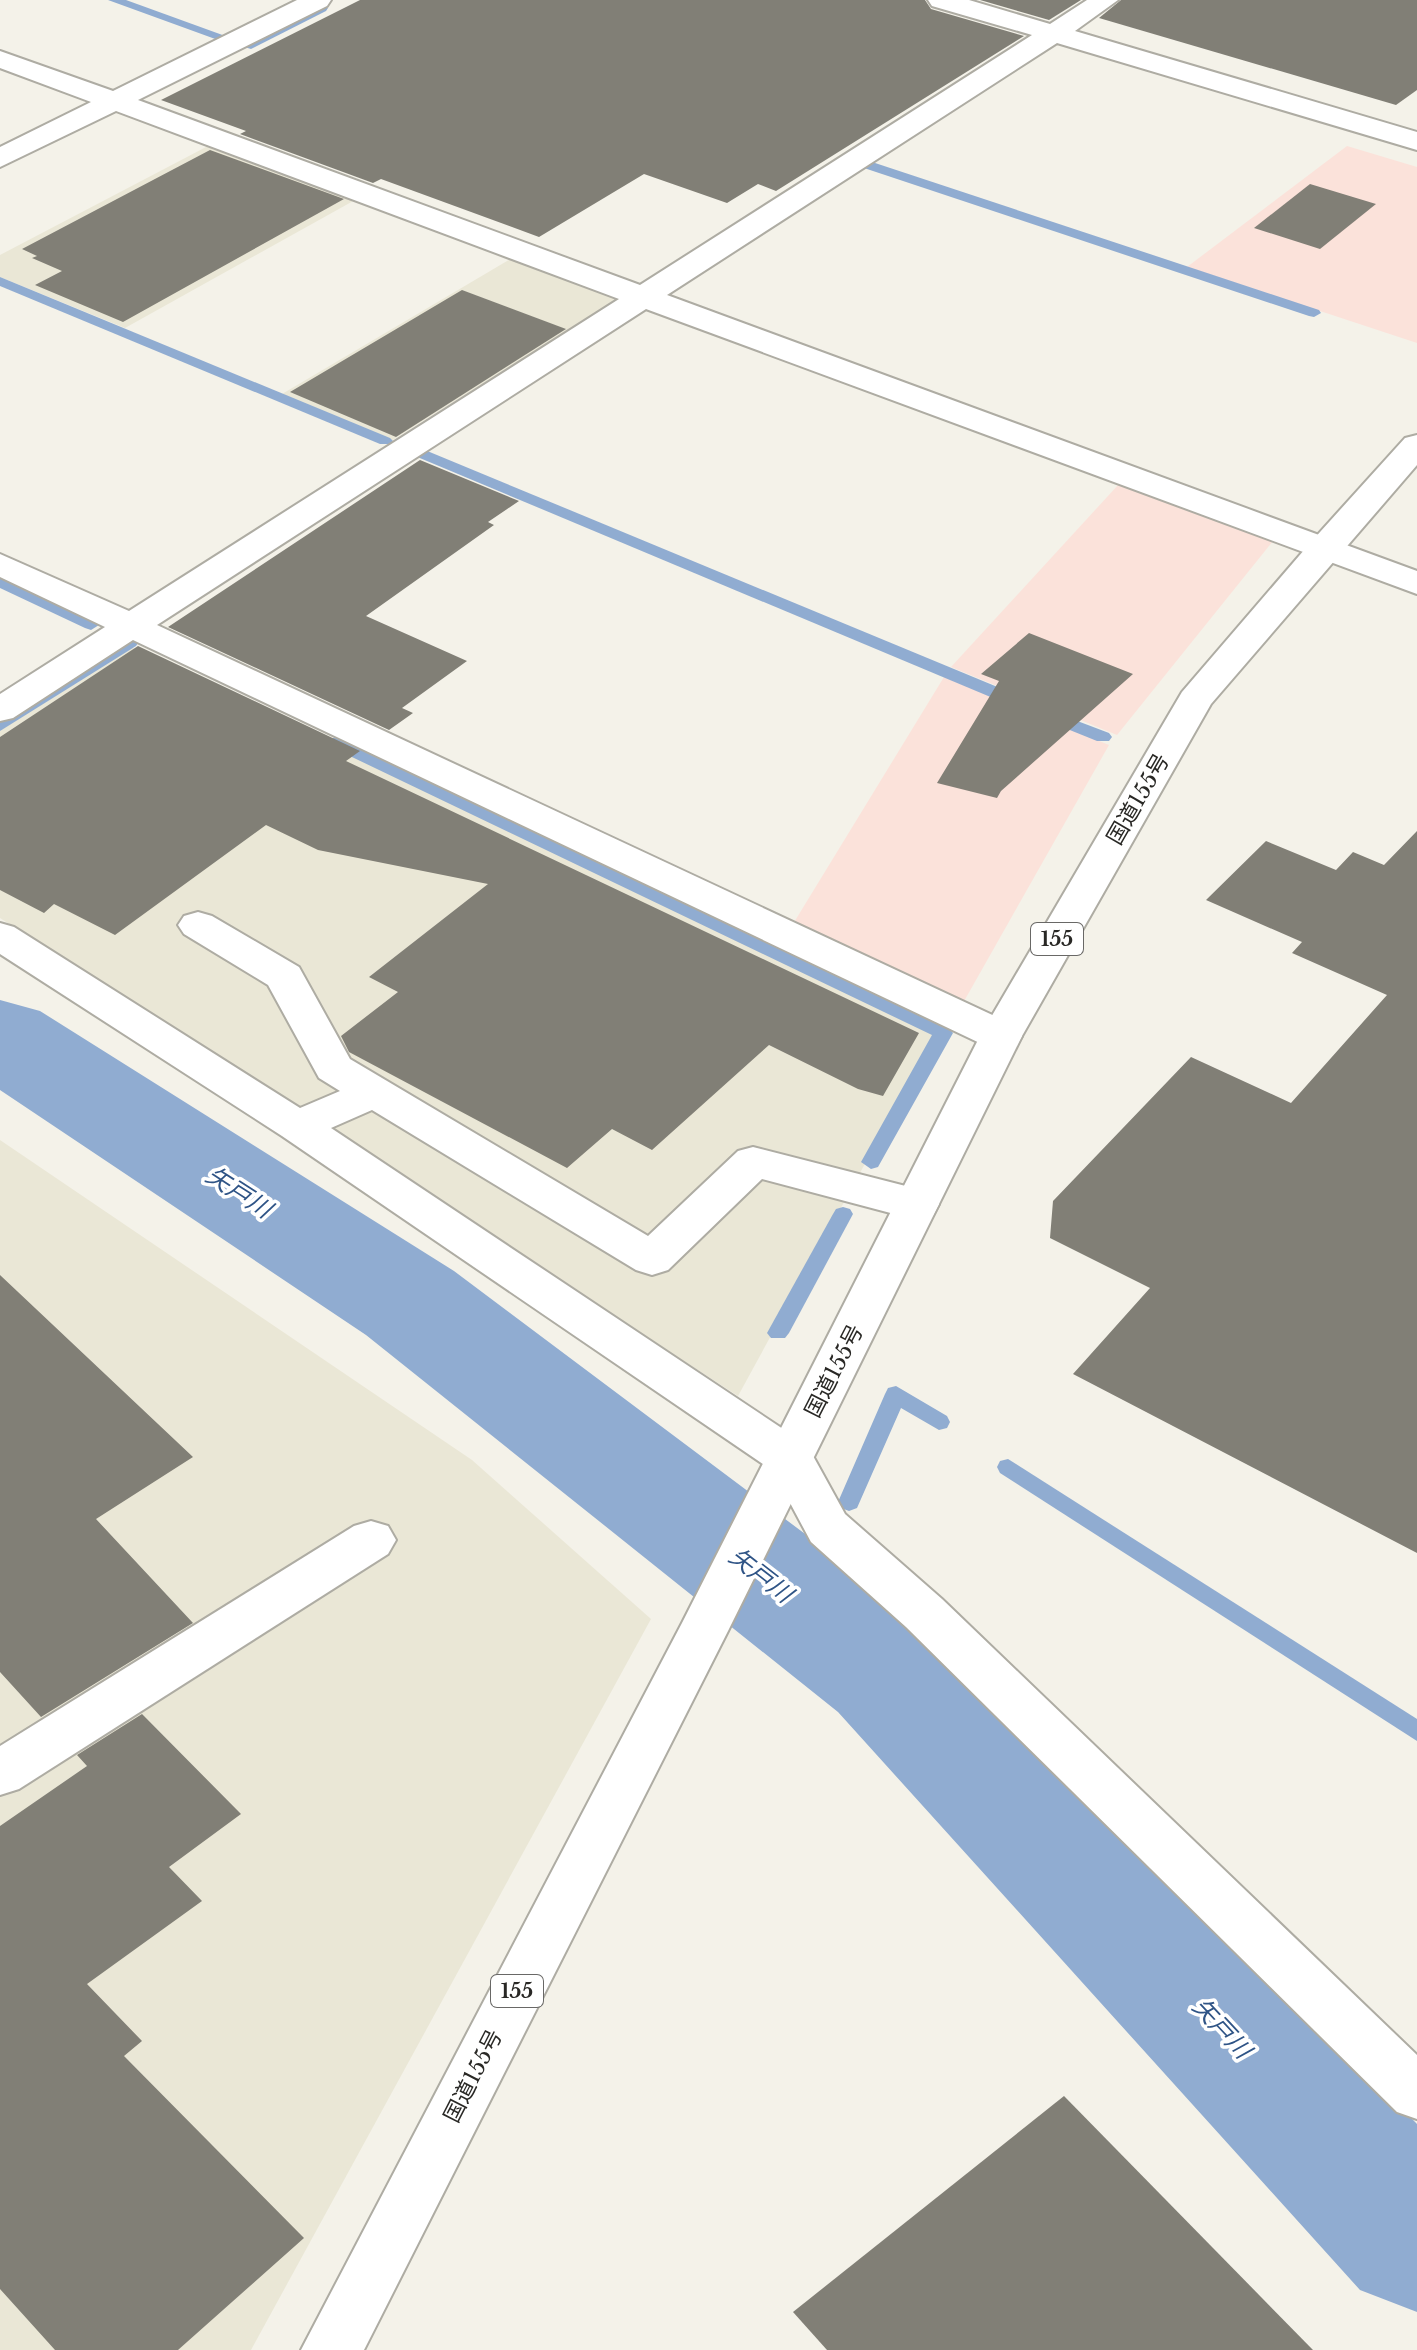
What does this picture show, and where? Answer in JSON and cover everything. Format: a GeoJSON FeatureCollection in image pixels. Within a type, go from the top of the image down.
{"type":"FeatureCollection","features":[{"type":"Feature","properties":{"kind":"main road"},"geometry":{"type":"LineString","coordinates":[[0,158],[318,0]]}},
{"type":"Feature","properties":{"kind":"main road"},"geometry":{"type":"LineString","coordinates":[[941,0],[1417,141]]}},
{"type":"Feature","properties":{"kind":"main road"},"geometry":{"type":"LineString","coordinates":[[0,710],[1105,0]]}},
{"type":"Feature","properties":{"kind":"main road"},"geometry":{"type":"LineString","coordinates":[[0,59],[1417,583]]}},
{"type":"Feature","properties":{"kind":"main road","name":"国道155号"},"geometry":{"type":"LineString","coordinates":[[332,2350],[703,1631],[1001,1036],[1195,700],[1323,549],[1417,445]]}},
{"type":"Feature","properties":{"kind":"main road"},"geometry":{"type":"LineString","coordinates":[[0,564],[1001,1036]]}},
{"type":"Feature","properties":{"kind":"main road"},"geometry":{"type":"LineString","coordinates":[[198,925],[284,976],[334,1068],[652,1259],[753,1162],[917,1204]]}},
{"type":"Feature","properties":{"kind":"main road"},"geometry":{"type":"LineString","coordinates":[[0,936],[297,1126],[783,1472],[828,1528],[924,1613],[1417,2093]]}},
{"type":"Feature","properties":{"kind":"main road"},"geometry":{"type":"LineString","coordinates":[[297,1126],[375,1092]]}},
{"type":"Feature","properties":{"kind":"main road"},"geometry":{"type":"LineString","coordinates":[[0,1773],[371,1540]]}},
{"type":"Feature","properties":{"kind":"shaded area"},"geometry":{"type":"Polygon","coordinates":[[[208,146],[355,200],[125,328],[0,277],[0,255],[208,146]]]}},
{"type":"Feature","properties":{"kind":"shaded area"},"geometry":{"type":"Polygon","coordinates":[[[1347,146],[1417,167],[1417,343],[1187,267],[1347,146]]]}},
{"type":"Feature","properties":{"kind":"shaded area"},"geometry":{"type":"Polygon","coordinates":[[[514,257],[621,297],[391,441],[282,394],[514,257]]]}},
{"type":"Feature","properties":{"kind":"shaded area"},"geometry":{"type":"Polygon","coordinates":[[[1119,484],[1273,541],[1117,735],[951,667],[1119,484]]]}},
{"type":"Feature","properties":{"kind":"shaded area"},"geometry":{"type":"Polygon","coordinates":[[[129,646],[937,1032],[738,1396],[0,918],[0,729],[129,646]]]}},
{"type":"Feature","properties":{"kind":"shaded area"},"geometry":{"type":"Polygon","coordinates":[[[944,677],[1109,745],[963,1003],[793,924],[944,677]]]}},
{"type":"Feature","properties":{"kind":"shaded area"},"geometry":{"type":"Polygon","coordinates":[[[0,1140],[472,1460],[651,1619],[251,2350],[0,2350],[0,1140]]]}},
{"type":"Feature","properties":{"kind":"building"},"geometry":{"type":"Polygon","coordinates":[[[360,0],[925,0],[931,9],[1024,36],[776,191],[758,184],[727,203],[644,174],[539,237],[381,179],[373,183],[240,134],[246,131],[161,100],[360,0]]]}},
{"type":"Feature","properties":{"kind":"building"},"geometry":{"type":"Polygon","coordinates":[[[980,0],[1081,0],[1049,20],[980,0]]]}},
{"type":"Feature","properties":{"kind":"building"},"geometry":{"type":"Polygon","coordinates":[[[1121,0],[1417,0],[1417,90],[1396,105],[1099,18],[1121,0]]]}},
{"type":"Feature","properties":{"kind":"building"},"geometry":{"type":"Polygon","coordinates":[[[210,150],[344,199],[123,322],[35,285],[62,271],[32,258],[37,256],[22,249],[210,150]]]}},
{"type":"Feature","properties":{"kind":"building"},"geometry":{"type":"Polygon","coordinates":[[[1310,184],[1376,204],[1320,249],[1254,228],[1310,184]]]}},
{"type":"Feature","properties":{"kind":"building"},"geometry":{"type":"Polygon","coordinates":[[[462,290],[566,329],[396,437],[290,392],[462,290]]]}},
{"type":"Feature","properties":{"kind":"building"},"geometry":{"type":"Polygon","coordinates":[[[420,460],[519,501],[488,522],[494,525],[366,616],[467,661],[402,708],[413,713],[389,730],[168,627],[420,460]]]}},
{"type":"Feature","properties":{"kind":"building"},"geometry":{"type":"Polygon","coordinates":[[[1029,633],[1133,674],[1001,791],[997,798],[937,783],[999,681],[981,674],[1029,633]]]}},
{"type":"Feature","properties":{"kind":"building"},"geometry":{"type":"Polygon","coordinates":[[[138,646],[360,751],[346,761],[919,1033],[883,1096],[858,1089],[769,1045],[652,1150],[612,1129],[567,1168],[349,1052],[341,1036],[398,992],[369,977],[488,884],[318,850],[266,825],[115,935],[54,904],[44,913],[0,890],[0,737],[138,646]]]}},
{"type":"Feature","properties":{"kind":"building"},"geometry":{"type":"Polygon","coordinates":[[[1417,831],[1417,1553],[1073,1374],[1150,1288],[1050,1238],[1053,1201],[1191,1057],[1291,1103],[1387,995],[1292,953],[1302,942],[1206,900],[1266,841],[1336,870],[1353,852],[1384,865],[1417,831]]]}},
{"type":"Feature","properties":{"kind":"building"},"geometry":{"type":"Polygon","coordinates":[[[0,1275],[193,1457],[96,1519],[193,1623],[41,1717],[0,1672],[0,1275]]]}},
{"type":"Feature","properties":{"kind":"building"},"geometry":{"type":"Polygon","coordinates":[[[142,1714],[241,1814],[169,1867],[202,1901],[87,1984],[142,2041],[124,2056],[304,2238],[178,2350],[55,2350],[0,2289],[0,1826],[87,1766],[77,1755],[142,1714]]]}},
{"type":"Feature","properties":{"kind":"building"},"geometry":{"type":"Polygon","coordinates":[[[1064,2096],[1313,2350],[827,2350],[793,2312],[1064,2096]]]}},
{"type":"Feature","properties":{"kind":"waterway"},"geometry":{"type":"LineString","coordinates":[[114,0],[222,37]]}},
{"type":"Feature","properties":{"kind":"waterway"},"geometry":{"type":"LineString","coordinates":[[247,46],[322,8]]}},
{"type":"Feature","properties":{"kind":"waterway"},"geometry":{"type":"LineString","coordinates":[[869,165],[1314,313]]}},
{"type":"Feature","properties":{"kind":"waterway"},"geometry":{"type":"LineString","coordinates":[[0,281],[385,441]]}},
{"type":"Feature","properties":{"kind":"waterway"},"geometry":{"type":"LineString","coordinates":[[420,453],[1018,702]]}},
{"type":"Feature","properties":{"kind":"waterway"},"geometry":{"type":"LineString","coordinates":[[0,582],[91,625]]}},
{"type":"Feature","properties":{"kind":"waterway"},"geometry":{"type":"LineString","coordinates":[[0,726],[130,643]]}},
{"type":"Feature","properties":{"kind":"waterway"},"geometry":{"type":"LineString","coordinates":[[1051,716],[1103,737]]}},
{"type":"Feature","properties":{"kind":"waterway"},"geometry":{"type":"LineString","coordinates":[[335,742],[943,1033],[871,1162]]}},
{"type":"Feature","properties":{"kind":"waterway","name":"矢戸川"},"geometry":{"type":"LineString","coordinates":[[0,1037],[410,1303],[887,1672],[1417,2236]]}},
{"type":"Feature","properties":{"kind":"waterway"},"geometry":{"type":"LineString","coordinates":[[778,1333],[843,1214]]}},
{"type":"Feature","properties":{"kind":"waterway"},"geometry":{"type":"LineString","coordinates":[[849,1502],[896,1394],[939,1422]]}},
{"type":"Feature","properties":{"kind":"waterway"},"geometry":{"type":"LineString","coordinates":[[1008,1467],[1417,1731]]}}]}
